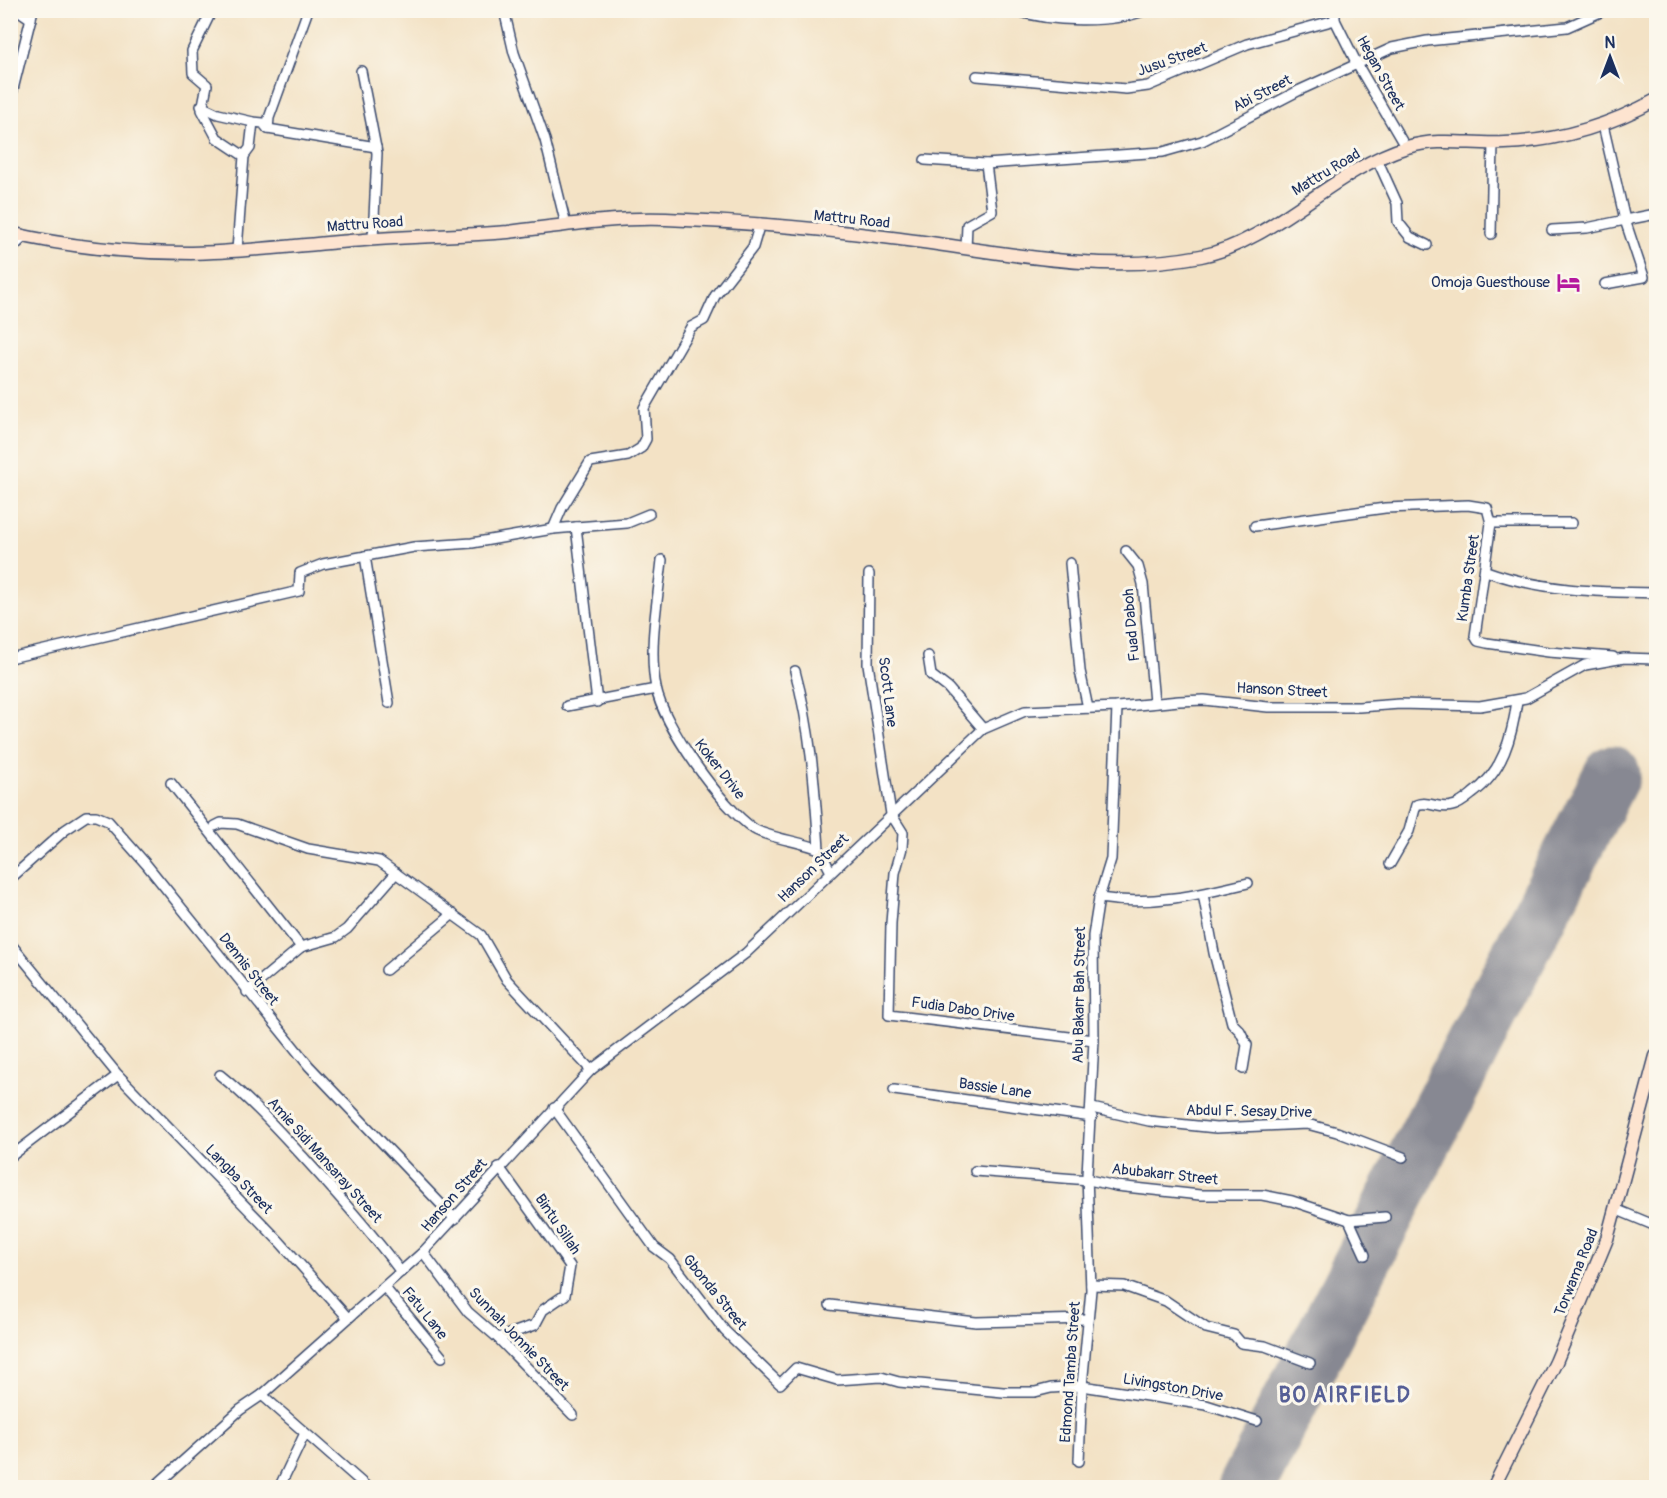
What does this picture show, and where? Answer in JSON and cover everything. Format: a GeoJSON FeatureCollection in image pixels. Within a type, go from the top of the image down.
{"type":"FeatureCollection","features":[{"type":"Feature","properties":{"kind":"main road","name":"Mattru Road"},"geometry":{"type":"LineString","coordinates":[[10,233],[154,253],[237,250],[661,219],[760,224],[893,238],[1009,256],[1112,263],[1165,261],[1206,255],[1252,236],[1377,159],[1406,147],[1446,140],[1493,143],[1539,139],[1603,125],[1656,100]]}},
{"type":"Feature","properties":{"kind":"main road","name":"Torwama Road"},"geometry":{"type":"LineString","coordinates":[[1493,1488],[1556,1362],[1600,1251],[1607,1239],[1656,1056]]}},
{"type":"Feature","properties":{"kind":"street"},"geometry":{"type":"LineString","coordinates":[[10,101],[32,15],[18,10]]}},
{"type":"Feature","properties":{"kind":"street"},"geometry":{"type":"LineString","coordinates":[[212,10],[192,51],[193,73],[207,85],[201,106],[217,138],[244,156]]}},
{"type":"Feature","properties":{"kind":"street"},"geometry":{"type":"LineString","coordinates":[[268,129],[269,118],[308,10]]}},
{"type":"Feature","properties":{"kind":"street"},"geometry":{"type":"LineString","coordinates":[[504,10],[517,61],[545,140],[566,225]]}},
{"type":"Feature","properties":{"kind":"street"},"geometry":{"type":"LineString","coordinates":[[1014,10],[1041,16],[1104,15],[1146,10]]}},
{"type":"Feature","properties":{"kind":"street","name":"Abi Street"},"geometry":{"type":"LineString","coordinates":[[925,160],[986,164],[1163,152],[1202,141],[1392,48],[1427,41],[1567,27],[1605,10]]}},
{"type":"Feature","properties":{"kind":"street","name":"Hegan Street"},"geometry":{"type":"LineString","coordinates":[[1335,15],[1357,64],[1406,147]]}},
{"type":"Feature","properties":{"kind":"street","name":"Jusu Street"},"geometry":{"type":"LineString","coordinates":[[977,76],[1126,89],[1148,86],[1247,44],[1335,15]]}},
{"type":"Feature","properties":{"kind":"street"},"geometry":{"type":"LineString","coordinates":[[361,71],[376,147],[373,239]]}},
{"type":"Feature","properties":{"kind":"street"},"geometry":{"type":"LineString","coordinates":[[201,106],[218,114],[263,123],[268,129],[376,147]]}},
{"type":"Feature","properties":{"kind":"street"},"geometry":{"type":"LineString","coordinates":[[237,250],[244,156],[250,148],[253,122]]}},
{"type":"Feature","properties":{"kind":"street"},"geometry":{"type":"LineString","coordinates":[[1603,125],[1625,220],[1644,278],[1605,284]]}},
{"type":"Feature","properties":{"kind":"street"},"geometry":{"type":"LineString","coordinates":[[1491,234],[1490,178],[1493,143]]}},
{"type":"Feature","properties":{"kind":"street"},"geometry":{"type":"LineString","coordinates":[[1377,159],[1397,203],[1398,222],[1410,237],[1427,245]]}},
{"type":"Feature","properties":{"kind":"street"},"geometry":{"type":"LineString","coordinates":[[966,249],[967,225],[992,212],[986,164]]}},
{"type":"Feature","properties":{"kind":"street"},"geometry":{"type":"LineString","coordinates":[[1552,230],[1587,228],[1656,214]]}},
{"type":"Feature","properties":{"kind":"street"},"geometry":{"type":"LineString","coordinates":[[553,529],[579,478],[590,462],[628,456],[641,448],[646,439],[644,408],[691,327],[704,320],[714,296],[753,248],[760,224]]}},
{"type":"Feature","properties":{"kind":"street"},"geometry":{"type":"LineString","coordinates":[[10,250],[26,236]]}},
{"type":"Feature","properties":{"kind":"street"},"geometry":{"type":"LineString","coordinates":[[1255,526],[1385,508],[1468,505],[1487,508],[1491,523]]}},
{"type":"Feature","properties":{"kind":"street"},"geometry":{"type":"LineString","coordinates":[[10,658],[299,591],[300,573],[323,564],[414,547],[493,540],[553,529],[627,523],[649,514]]}},
{"type":"Feature","properties":{"kind":"street","name":"Kumba Street"},"geometry":{"type":"LineString","coordinates":[[1572,523],[1491,523],[1486,571],[1476,616],[1475,636],[1478,641],[1549,652],[1624,658]]}},
{"type":"Feature","properties":{"kind":"street"},"geometry":{"type":"LineString","coordinates":[[576,527],[597,702]]}},
{"type":"Feature","properties":{"kind":"street","name":"Fuad Daboh"},"geometry":{"type":"LineString","coordinates":[[1126,551],[1138,566],[1143,584],[1154,702]]}},
{"type":"Feature","properties":{"kind":"street"},"geometry":{"type":"LineString","coordinates":[[365,556],[389,703]]}},
{"type":"Feature","properties":{"kind":"street","name":"Koker Drive"},"geometry":{"type":"LineString","coordinates":[[662,560],[654,651],[656,689],[683,747],[732,809],[755,830],[819,849]]}},
{"type":"Feature","properties":{"kind":"street"},"geometry":{"type":"LineString","coordinates":[[1070,563],[1080,671],[1088,708]]}},
{"type":"Feature","properties":{"kind":"street"},"geometry":{"type":"LineString","coordinates":[[1486,571],[1515,581],[1577,591],[1656,593]]}},
{"type":"Feature","properties":{"kind":"street","name":"Scott Lane"},"geometry":{"type":"LineString","coordinates":[[869,574],[868,664],[891,814]]}},
{"type":"Feature","properties":{"kind":"street"},"geometry":{"type":"LineString","coordinates":[[928,656],[931,675],[948,688],[983,729]]}},
{"type":"Feature","properties":{"kind":"street","name":"Hanson Street"},"geometry":{"type":"LineString","coordinates":[[153,1488],[240,1410],[262,1395],[385,1288],[423,1252],[455,1219],[499,1167],[591,1070],[746,953],[983,729],[1025,711],[1117,707],[1154,702],[1204,700],[1268,707],[1359,707],[1400,704],[1480,706],[1516,702],[1585,666],[1624,658],[1656,659]]}},
{"type":"Feature","properties":{"kind":"street"},"geometry":{"type":"LineString","coordinates":[[795,671],[804,702],[815,788],[819,849],[831,872]]}},
{"type":"Feature","properties":{"kind":"street"},"geometry":{"type":"LineString","coordinates":[[567,706],[656,689]]}},
{"type":"Feature","properties":{"kind":"street"},"geometry":{"type":"LineString","coordinates":[[1390,864],[1409,831],[1416,805],[1427,802],[1445,807],[1455,806],[1483,786],[1497,769],[1514,722],[1516,702]]}},
{"type":"Feature","properties":{"kind":"street","name":"Abu Bakarr Bah Street"},"geometry":{"type":"LineString","coordinates":[[1091,1285],[1089,1180],[1094,1040],[1092,963],[1099,898],[1111,859],[1117,707]]}},
{"type":"Feature","properties":{"kind":"street"},"geometry":{"type":"LineString","coordinates":[[171,783],[301,947]]}},
{"type":"Feature","properties":{"kind":"street","name":"Fudia Dabo Drive"},"geometry":{"type":"LineString","coordinates":[[891,814],[903,833],[902,848],[895,873],[891,923],[889,1015],[1094,1040]]}},
{"type":"Feature","properties":{"kind":"street","name":"Dennis Street"},"geometry":{"type":"LineString","coordinates":[[10,879],[64,830],[86,816],[96,816],[108,821],[309,1066],[455,1219]]}},
{"type":"Feature","properties":{"kind":"street"},"geometry":{"type":"LineString","coordinates":[[215,826],[221,823],[237,824],[308,849],[379,861],[481,935],[507,980],[591,1070]]}},
{"type":"Feature","properties":{"kind":"street"},"geometry":{"type":"LineString","coordinates":[[247,992],[301,947],[342,933],[396,873]]}},
{"type":"Feature","properties":{"kind":"street"},"geometry":{"type":"LineString","coordinates":[[1099,898],[1125,902],[1203,894],[1248,883]]}},
{"type":"Feature","properties":{"kind":"street"},"geometry":{"type":"LineString","coordinates":[[1203,894],[1214,953],[1232,1023],[1240,1031],[1247,1045],[1243,1069]]}},
{"type":"Feature","properties":{"kind":"street"},"geometry":{"type":"LineString","coordinates":[[386,970],[453,914]]}},
{"type":"Feature","properties":{"kind":"street","name":"Langba Street"},"geometry":{"type":"LineString","coordinates":[[10,943],[118,1075],[280,1242],[348,1318]]}},
{"type":"Feature","properties":{"kind":"street"},"geometry":{"type":"LineString","coordinates":[[10,1157],[118,1075]]}},
{"type":"Feature","properties":{"kind":"street","name":"Amie Sidi Mansaray Street"},"geometry":{"type":"LineString","coordinates":[[220,1075],[245,1095],[358,1217],[401,1272]]}},
{"type":"Feature","properties":{"kind":"street","name":"Bassie Lane"},"geometry":{"type":"LineString","coordinates":[[894,1089],[1092,1113]]}},
{"type":"Feature","properties":{"kind":"street","name":"Gbonda Street"},"geometry":{"type":"LineString","coordinates":[[554,1108],[654,1247],[670,1259],[725,1331],[780,1384],[796,1368],[837,1380],[881,1377],[899,1382],[1003,1392],[1035,1392],[1051,1388],[1082,1386]]}},
{"type":"Feature","properties":{"kind":"street","name":"Abdul F. Sesay Drive"},"geometry":{"type":"LineString","coordinates":[[1092,1113],[1216,1128],[1307,1124],[1337,1132],[1403,1157]]}},
{"type":"Feature","properties":{"kind":"street","name":"Bintu Sillah"},"geometry":{"type":"LineString","coordinates":[[498,1338],[535,1325],[543,1310],[565,1295],[570,1266],[499,1167]]}},
{"type":"Feature","properties":{"kind":"street","name":"Abubakarr Street"},"geometry":{"type":"LineString","coordinates":[[975,1171],[1089,1180],[1116,1186],[1200,1195],[1262,1196],[1292,1201],[1349,1220]]}},
{"type":"Feature","properties":{"kind":"street"},"geometry":{"type":"LineString","coordinates":[[1615,1209],[1656,1226]]}},
{"type":"Feature","properties":{"kind":"street"},"geometry":{"type":"LineString","coordinates":[[1365,1255],[1349,1220],[1385,1216]]}},
{"type":"Feature","properties":{"kind":"street","name":"Sunnah Jonnie Street"},"geometry":{"type":"LineString","coordinates":[[423,1252],[468,1312],[498,1338],[573,1415]]}},
{"type":"Feature","properties":{"kind":"street"},"geometry":{"type":"LineString","coordinates":[[1091,1285],[1126,1286],[1166,1301],[1206,1328],[1234,1335],[1241,1343],[1265,1346],[1310,1362]]}},
{"type":"Feature","properties":{"kind":"street","name":"Edmond Tamba Street"},"geometry":{"type":"LineString","coordinates":[[1079,1461],[1082,1386],[1091,1285]]}},
{"type":"Feature","properties":{"kind":"street","name":"Fatu Lane"},"geometry":{"type":"LineString","coordinates":[[385,1288],[441,1357]]}},
{"type":"Feature","properties":{"kind":"street"},"geometry":{"type":"LineString","coordinates":[[830,1305],[976,1322],[1088,1319]]}},
{"type":"Feature","properties":{"kind":"street","name":"Livingston Drive"},"geometry":{"type":"LineString","coordinates":[[1082,1386],[1206,1405],[1257,1421]]}},
{"type":"Feature","properties":{"kind":"street"},"geometry":{"type":"LineString","coordinates":[[262,1395],[368,1488]]}},
{"type":"Feature","properties":{"kind":"street"},"geometry":{"type":"LineString","coordinates":[[279,1488],[305,1433]]}},
{"type":"Feature","properties":{"kind":"runway"},"geometry":{"type":"LineString","coordinates":[[1246,1488],[1612,774]]}},
{"type":"Feature","properties":{"kind":"place","name":"Omoja Guesthouse"},"geometry":{"type":"Point","coordinates":[1568,282]}},
{"type":"Feature","properties":{"kind":"district","name":"BO AIRFIELD"},"geometry":{"type":"Point","coordinates":[1345,1395]}}]}
